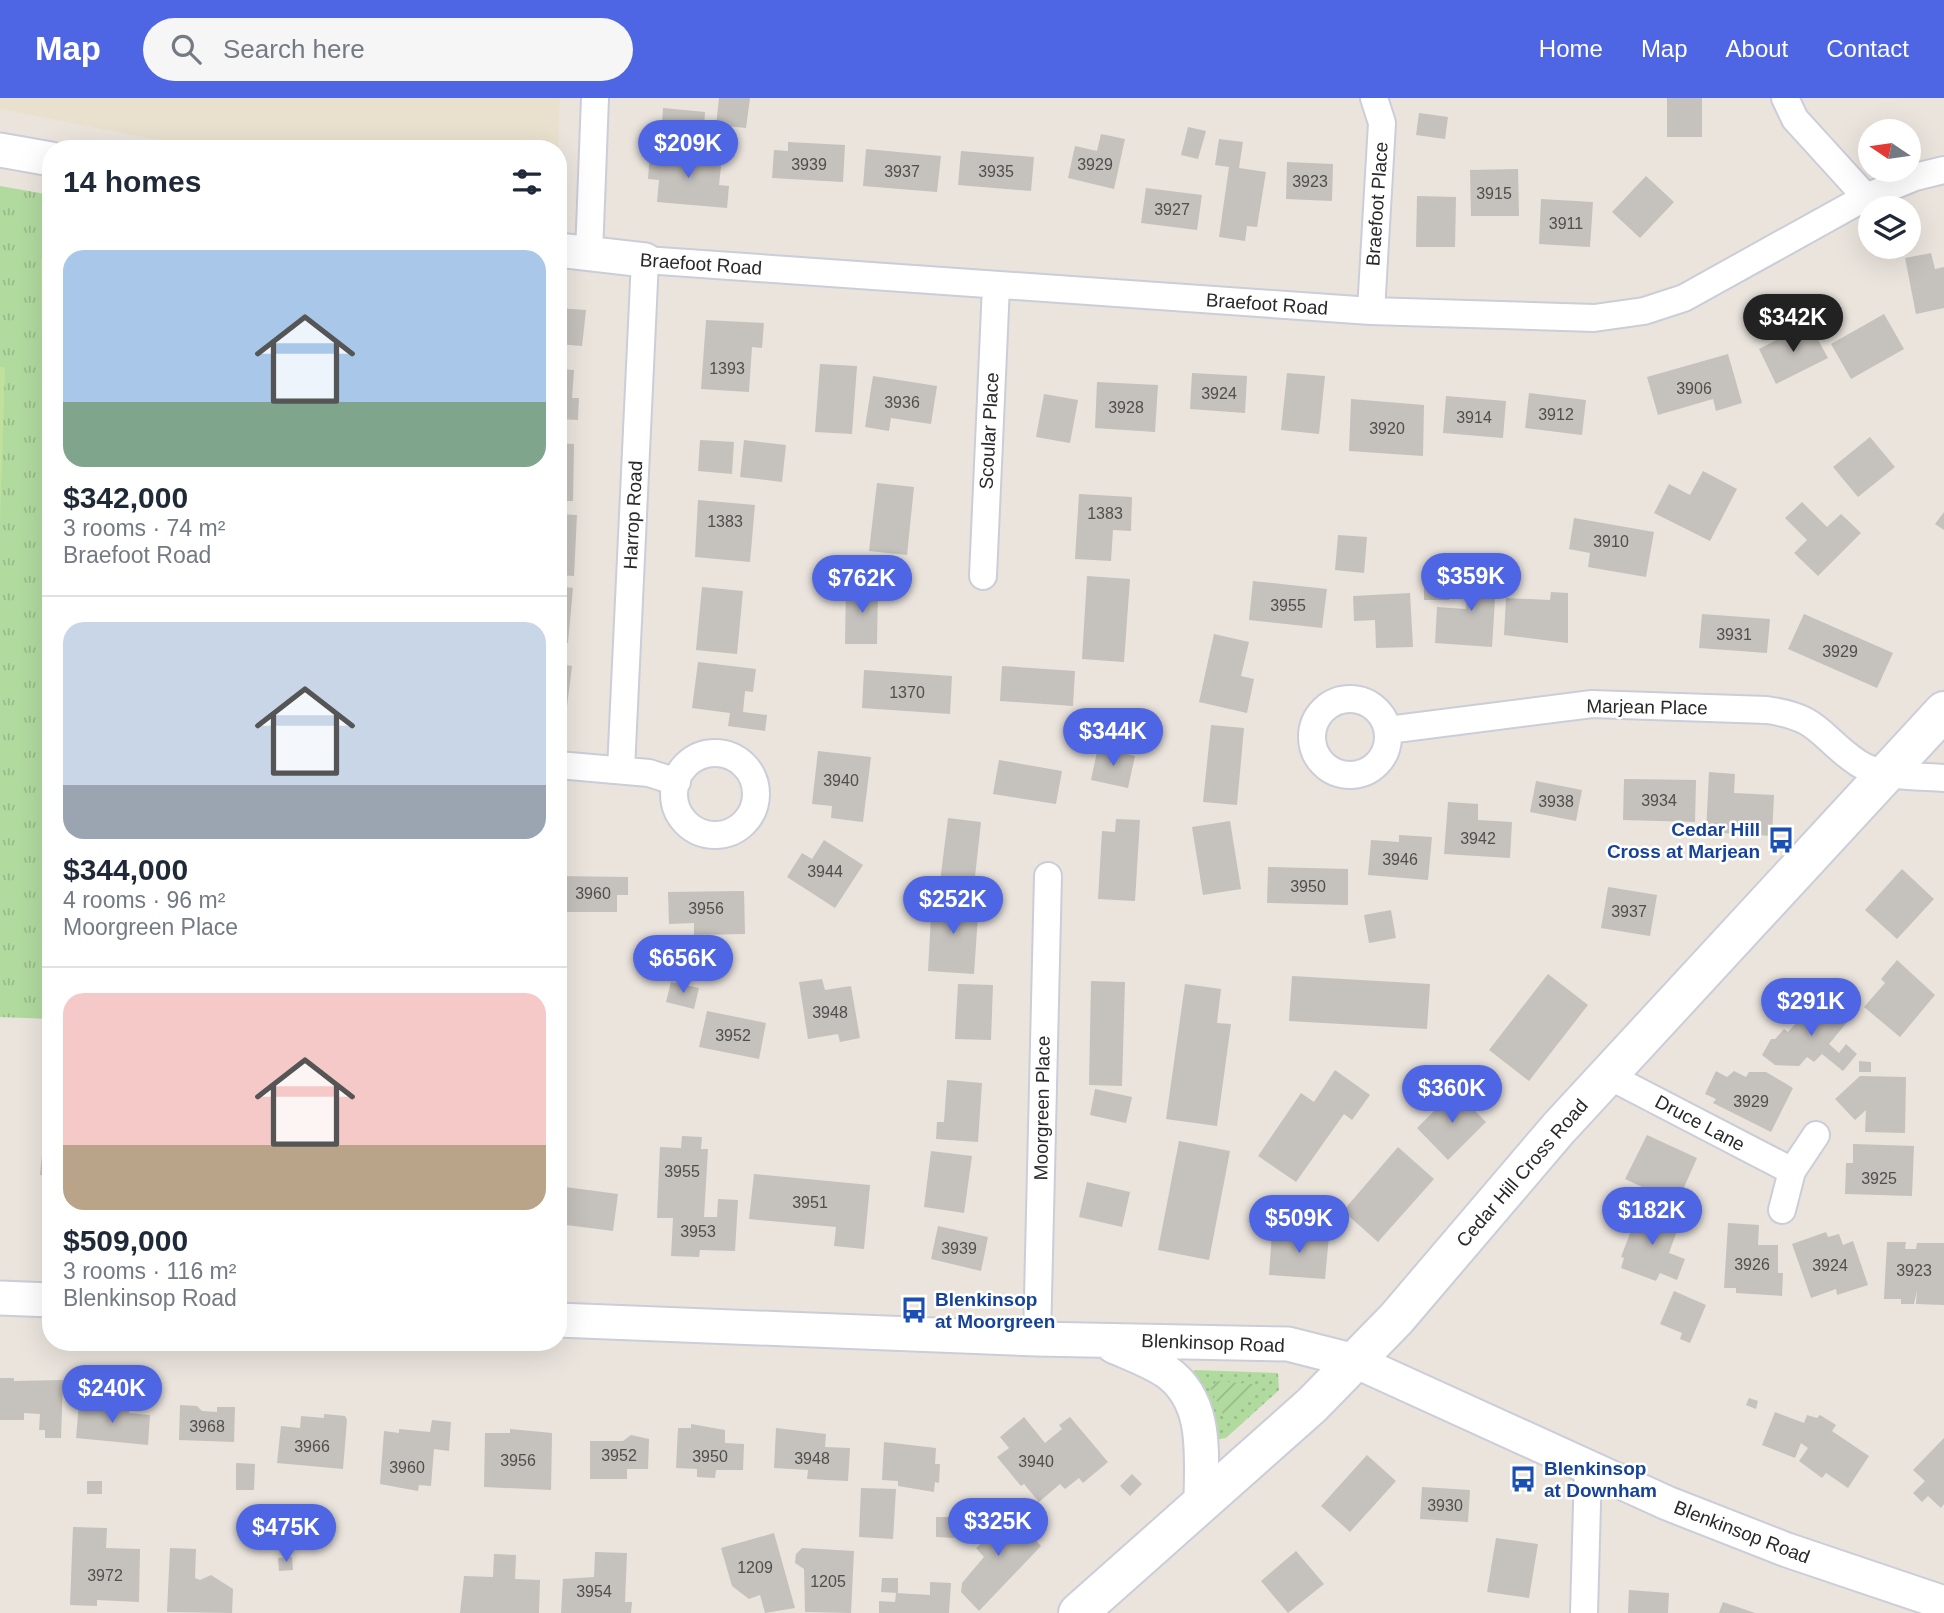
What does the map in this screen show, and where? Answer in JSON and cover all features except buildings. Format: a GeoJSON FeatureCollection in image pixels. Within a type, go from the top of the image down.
{"type":"FeatureCollection","features":[{"type":"Feature","properties":{"kind":"main road","name":"Cedar Hill Cross Road"},"geometry":{"type":"LineString","coordinates":[[1079,1613],[1312,1405],[1396,1319],[1607,1075],[1944,711]]}},
{"type":"Feature","properties":{"kind":"street"},"geometry":{"type":"LineString","coordinates":[[574,252],[594,98]]}},
{"type":"Feature","properties":{"kind":"street","name":"Braefoot Place"},"geometry":{"type":"LineString","coordinates":[[1371,311],[1382,123],[1374,98]]}},
{"type":"Feature","properties":{"kind":"street"},"geometry":{"type":"LineString","coordinates":[[1785,98],[1795,119],[1865,196]]}},
{"type":"Feature","properties":{"kind":"street"},"geometry":{"type":"LineString","coordinates":[[0,150],[42,157]]}},
{"type":"Feature","properties":{"kind":"street","name":"Braefoot Road"},"geometry":{"type":"LineString","coordinates":[[1868,196],[1915,177],[1944,170]]}},
{"type":"Feature","properties":{"kind":"street","name":"Braefoot Road"},"geometry":{"type":"LineString","coordinates":[[574,252],[645,260],[996,286],[1371,311],[1594,318],[1644,311],[1684,298],[1717,283],[1858,202]]}},
{"type":"Feature","properties":{"kind":"street","name":"Harrop Road"},"geometry":{"type":"LineString","coordinates":[[621,770],[645,260]]}},
{"type":"Feature","properties":{"kind":"street","name":"Scoular Place"},"geometry":{"type":"LineString","coordinates":[[983,576],[996,286]]}},
{"type":"Feature","properties":{"kind":"street","name":"Marjean Place"},"geometry":{"type":"LineString","coordinates":[[1388,730],[1592,704],[1766,710],[1793,714],[1810,721],[1860,765],[1889,772],[1944,778]]}},
{"type":"Feature","properties":{"kind":"street"},"geometry":{"type":"LineString","coordinates":[[567,766],[649,773],[677,782]]}},
{"type":"Feature","properties":{"kind":"street","name":"Moorgreen Place"},"geometry":{"type":"LineString","coordinates":[[1037,1339],[1048,876]]}},
{"type":"Feature","properties":{"kind":"street","name":"Druce Lane"},"geometry":{"type":"LineString","coordinates":[[1607,1075],[1792,1171]]}},
{"type":"Feature","properties":{"kind":"street"},"geometry":{"type":"LineString","coordinates":[[1782,1210],[1792,1171],[1816,1135]]}},
{"type":"Feature","properties":{"kind":"street"},"geometry":{"type":"LineString","coordinates":[[0,1298],[42,1300]]}},
{"type":"Feature","properties":{"kind":"street","name":"Blenkinsop Road"},"geometry":{"type":"LineString","coordinates":[[567,1320],[1037,1339],[1288,1344],[1355,1361],[1480,1415],[1588,1468],[1787,1550],[1944,1603]]}},
{"type":"Feature","properties":{"kind":"street"},"geometry":{"type":"LineString","coordinates":[[1098,1339],[1169,1373],[1189,1398],[1200,1425],[1201,1503]]}},
{"type":"Feature","properties":{"kind":"street"},"geometry":{"type":"LineString","coordinates":[[1584,1613],[1588,1468]]}},
{"type":"Feature","properties":{"kind":"shaded area"},"geometry":{"type":"Polygon","coordinates":[[[0,98],[560,98],[558,140],[157,140],[0,109],[0,98]]]}},
{"type":"Feature","properties":{"kind":"green space"},"geometry":{"type":"Polygon","coordinates":[[[0,186],[42,193],[42,1019],[0,1017],[0,186]]]}},
{"type":"Feature","properties":{"kind":"green space"},"geometry":{"type":"Polygon","coordinates":[[[42,258],[42,362],[41,259],[42,258]]]}},
{"type":"Feature","properties":{"kind":"green space"},"geometry":{"type":"Polygon","coordinates":[[[0,367],[5,367],[0,526],[0,367]]]}},
{"type":"Feature","properties":{"kind":"green space"},"geometry":{"type":"Polygon","coordinates":[[[1195,1370],[1278,1373],[1279,1390],[1226,1438],[1214,1440],[1190,1373],[1195,1370]]]}},
{"type":"Feature","properties":{"kind":"green space"},"geometry":{"type":"Polygon","coordinates":[[[1217,1381],[1263,1385],[1262,1390],[1226,1420],[1210,1388],[1217,1381]]]}},
{"type":"Feature","properties":{"kind":"place","name":"Cedar Hill Cross at Marjean"},"geometry":{"type":"Point","coordinates":[1781,840]}},
{"type":"Feature","properties":{"kind":"place","name":"Blenkinsop at Moorgreen"},"geometry":{"type":"Point","coordinates":[914,1310]}},
{"type":"Feature","properties":{"kind":"place","name":"Blenkinsop at Downham"},"geometry":{"type":"Point","coordinates":[1523,1479]}}]}
